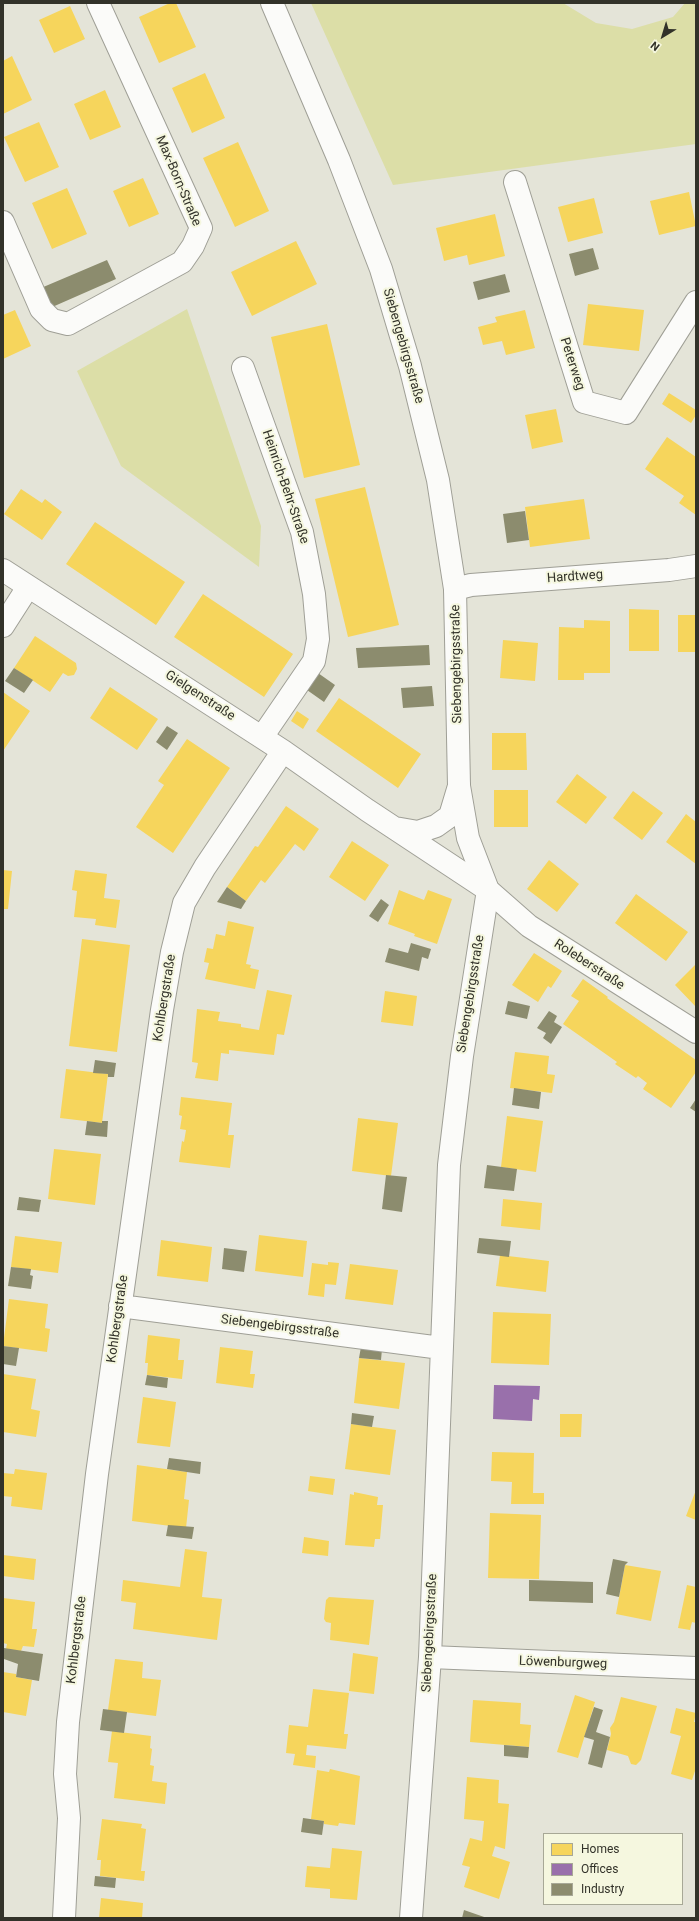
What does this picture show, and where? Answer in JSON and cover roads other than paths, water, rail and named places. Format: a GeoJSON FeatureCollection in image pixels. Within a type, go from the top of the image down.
{"type":"FeatureCollection","features":[{"type":"Feature","properties":{"kind":"street","name":"Max-Born-Straße"},"geometry":{"type":"LineString","coordinates":[[3,222],[41,309],[52,320],[68,324],[182,262],[193,246],[201,228],[98,3]]}},
{"type":"Feature","properties":{"kind":"street","name":"Siebengebirgsstraße"},"geometry":{"type":"LineString","coordinates":[[272,3],[339,160],[381,269],[410,366],[438,480],[455,589],[460,786],[468,838],[488,890],[462,1056],[449,1164],[430,1657],[411,1918]]}},
{"type":"Feature","properties":{"kind":"street","name":"Peterweg"},"geometry":{"type":"LineString","coordinates":[[515,182],[584,402],[626,413],[696,302]]}},
{"type":"Feature","properties":{"kind":"street","name":"Heinrich-Behr-Straße"},"geometry":{"type":"LineString","coordinates":[[243,368],[302,532],[314,594],[318,639],[314,661],[262,738]]}},
{"type":"Feature","properties":{"kind":"street","name":"Hardtweg"},"geometry":{"type":"LineString","coordinates":[[455,589],[471,585],[669,570],[696,566]]}},
{"type":"Feature","properties":{"kind":"street","name":"Gielgenstraße"},"geometry":{"type":"LineString","coordinates":[[3,570],[283,751],[393,828],[488,890]]}},
{"type":"Feature","properties":{"kind":"street"},"geometry":{"type":"LineString","coordinates":[[3,626],[28,587]]}},
{"type":"Feature","properties":{"kind":"street","name":"Kohlbergstraße"},"geometry":{"type":"LineString","coordinates":[[64,1918],[68,1826],[65,1774],[68,1722],[97,1474],[162,1010],[172,952],[184,903],[205,867],[283,751]]}},
{"type":"Feature","properties":{"kind":"street","name":"Gielgenstraße"},"geometry":{"type":"LineString","coordinates":[[393,828],[418,832],[436,826],[450,816],[460,786]]}},
{"type":"Feature","properties":{"kind":"street","name":"Roleberstraße"},"geometry":{"type":"LineString","coordinates":[[488,890],[529,926],[696,1032]]}},
{"type":"Feature","properties":{"kind":"street","name":"Siebengebirgsstraße"},"geometry":{"type":"LineString","coordinates":[[120,1306],[441,1348]]}},
{"type":"Feature","properties":{"kind":"street","name":"Löwenburgweg"},"geometry":{"type":"LineString","coordinates":[[430,1657],[696,1668]]}}]}
